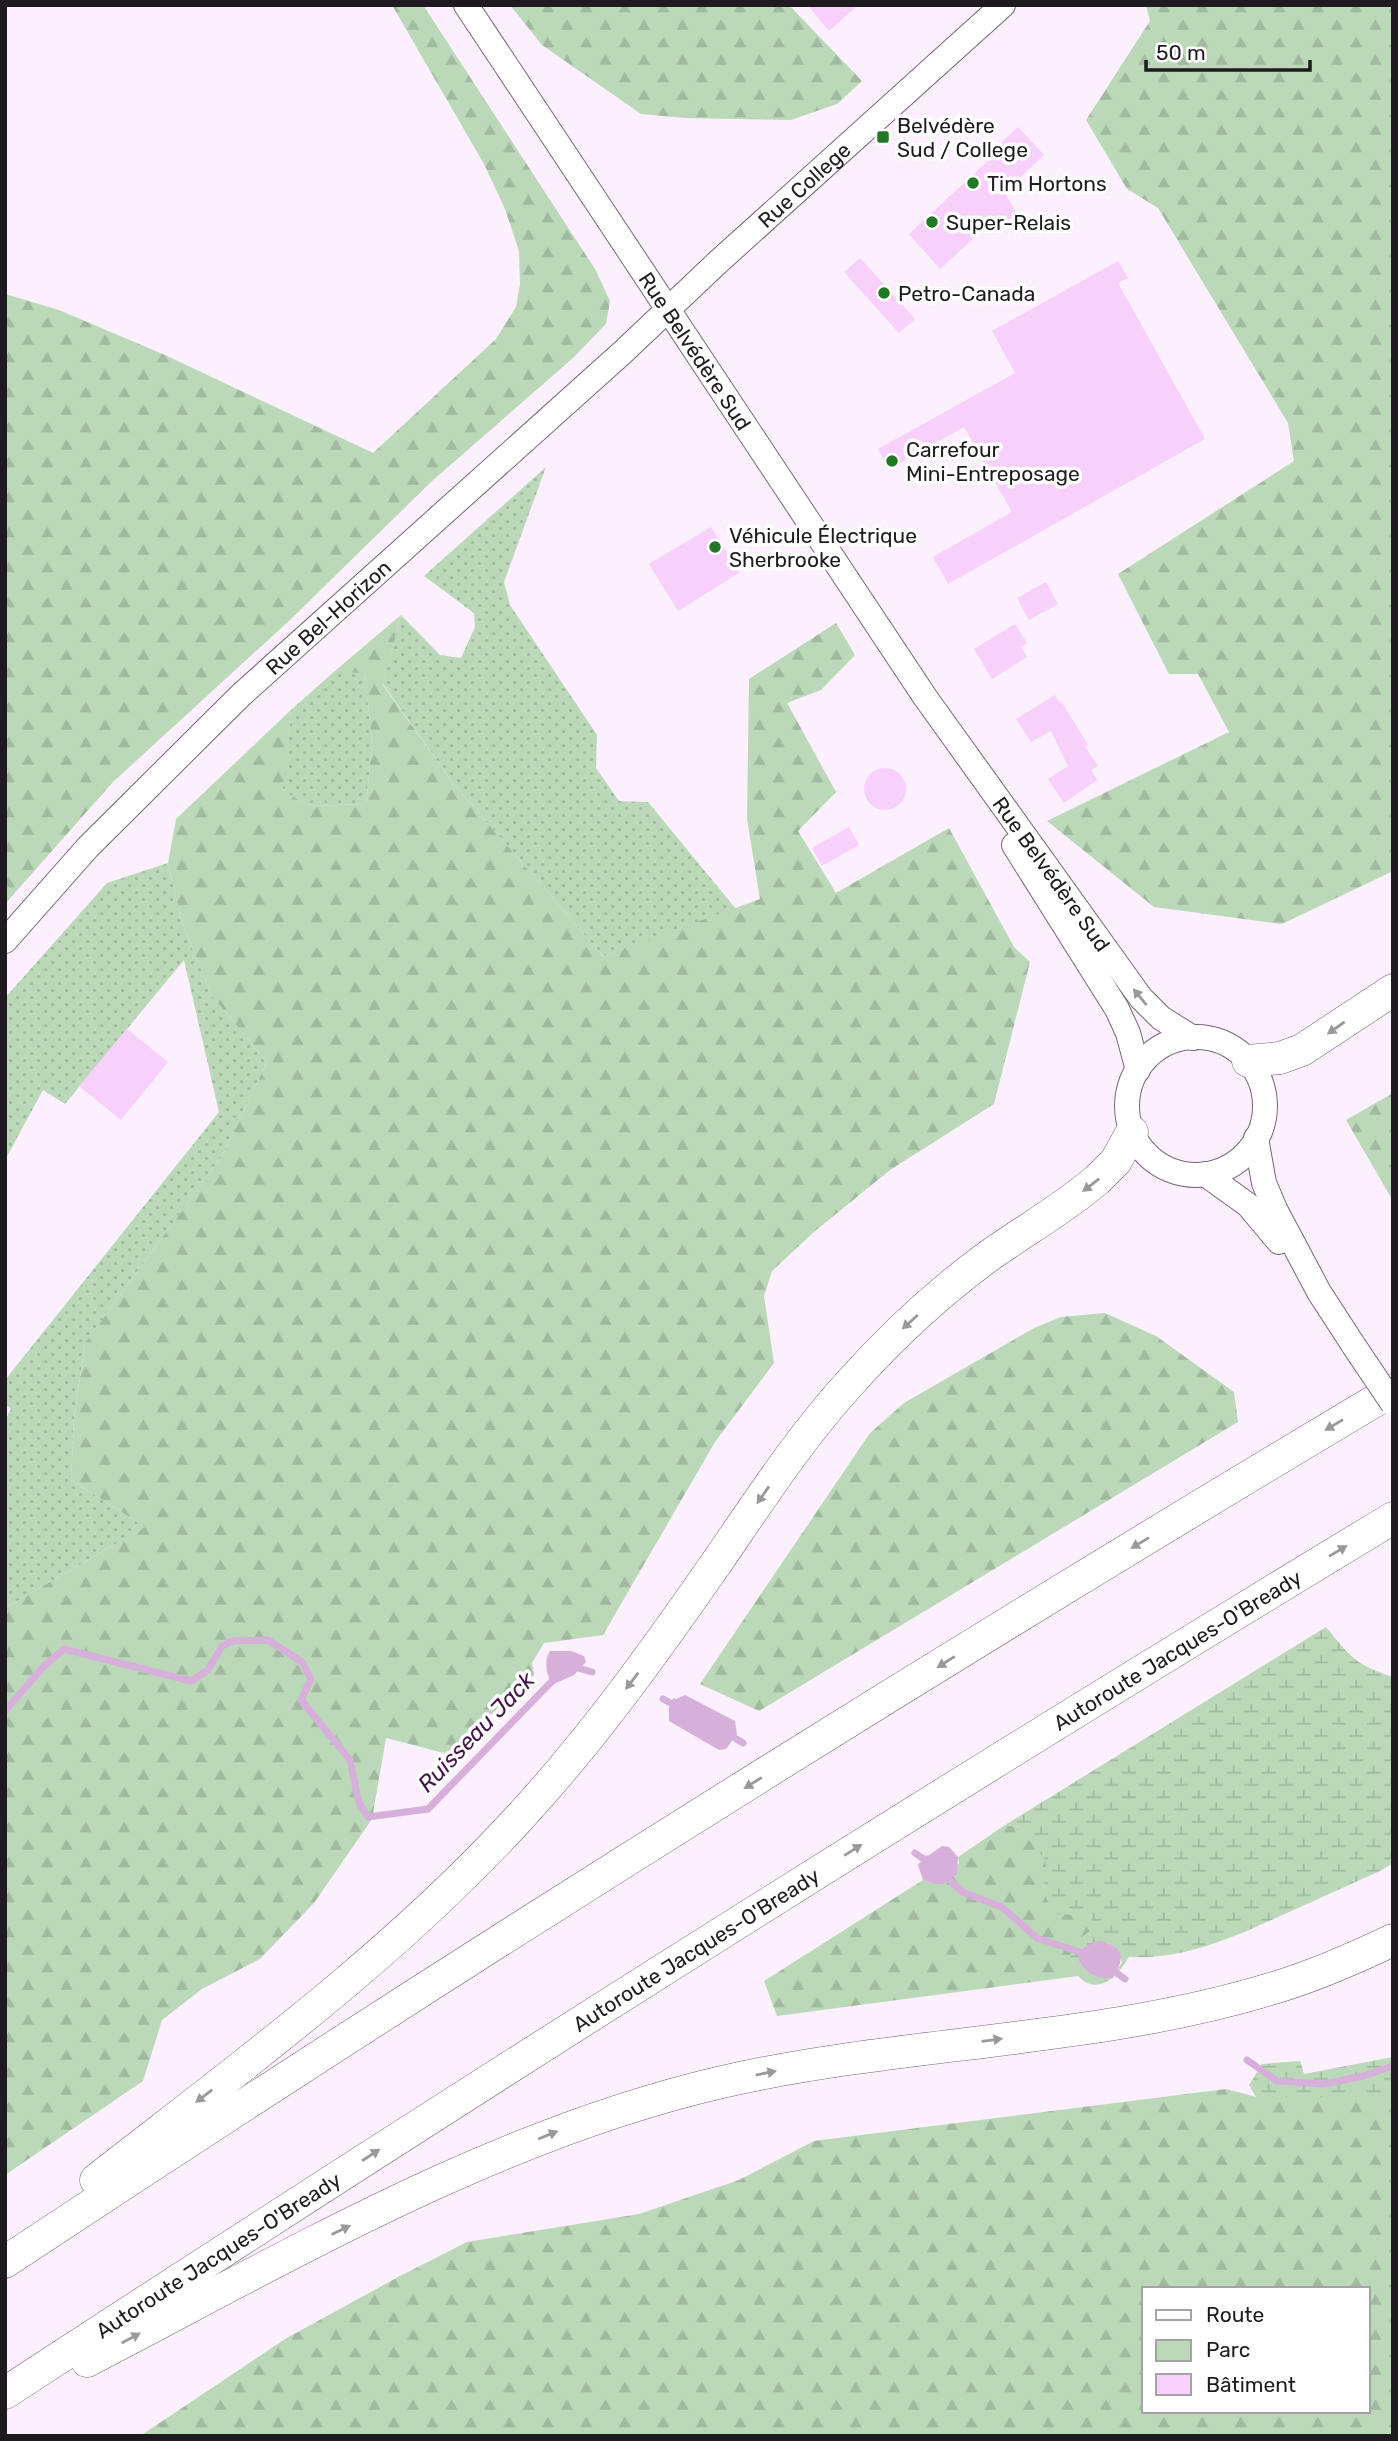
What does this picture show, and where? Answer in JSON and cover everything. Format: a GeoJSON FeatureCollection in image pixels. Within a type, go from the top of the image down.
{"type":"FeatureCollection","features":[{"type":"Feature","properties":{"kind":"highway"},"geometry":{"type":"LineString","coordinates":[[1248,1060],[1280,1058],[1302,1050],[1393,990]]}},
{"type":"Feature","properties":{"kind":"highway"},"geometry":{"type":"LineString","coordinates":[[5,2251],[336,1990],[458,1882],[522,1816],[592,1734],[781,1470],[848,1385],[891,1339],[961,1278],[1097,1180],[1116,1161],[1132,1132]]}},
{"type":"Feature","properties":{"kind":"highway"},"geometry":{"type":"LineString","coordinates":[[5,2262],[624,1864],[1038,1605],[1393,1390]]}},
{"type":"Feature","properties":{"kind":"highway","name":"Autoroute Jacques-O'Bready"},"geometry":{"type":"LineString","coordinates":[[5,2393],[418,2124],[737,1922],[1393,1518]]}},
{"type":"Feature","properties":{"kind":"highway"},"geometry":{"type":"LineString","coordinates":[[5,2403],[268,2266],[412,2195],[509,2151],[593,2119],[677,2093],[786,2069],[1088,2028],[1192,2009],[1291,1983],[1393,1940]]}},
{"type":"Feature","properties":{"kind":"street","name":"Rue Belvédère Sud"},"geometry":{"type":"LineString","coordinates":[[466,5],[925,697],[1113,1001],[1128,1033],[1138,1070]]}},
{"type":"Feature","properties":{"kind":"street","name":"Rue College"},"geometry":{"type":"LineString","coordinates":[[669,309],[1003,5]]}},
{"type":"Feature","properties":{"kind":"street","name":"Rue Bel-Horizon"},"geometry":{"type":"LineString","coordinates":[[5,941],[88,847],[241,695],[669,309]]}},
{"type":"Feature","properties":{"kind":"street","name":"Rue Belvédère Sud"},"geometry":{"type":"LineString","coordinates":[[925,697],[1141,998],[1161,1018],[1193,1038]]}},
{"type":"Feature","properties":{"kind":"street"},"geometry":{"type":"LineString","coordinates":[[1209,1038],[1223,1043],[1248,1060],[1264,1094],[1264,1117],[1256,1139],[1247,1152],[1220,1170],[1205,1174],[1180,1173],[1158,1163],[1145,1152],[1132,1132],[1128,1100],[1131,1084],[1148,1057],[1177,1040],[1209,1038]]}},
{"type":"Feature","properties":{"kind":"street"},"geometry":{"type":"LineString","coordinates":[[1256,1139],[1269,1197],[1319,1292],[1393,1404]]}},
{"type":"Feature","properties":{"kind":"street"},"geometry":{"type":"LineString","coordinates":[[1205,1174],[1255,1212],[1319,1292]]}},
{"type":"Feature","properties":{"kind":"green space"},"geometry":{"type":"Polygon","coordinates":[[[392,5],[423,5],[595,269],[610,301],[606,324],[574,357],[431,482],[290,620],[113,782],[5,904],[5,294],[59,310],[165,355],[373,453],[496,339],[516,307],[520,284],[519,251],[505,209],[484,164],[392,5]]]}},
{"type":"Feature","properties":{"kind":"green space"},"geometry":{"type":"Polygon","coordinates":[[[510,5],[789,5],[862,81],[837,104],[791,120],[685,118],[641,114],[542,45],[510,5]]]}},
{"type":"Feature","properties":{"kind":"green space"},"geometry":{"type":"Polygon","coordinates":[[[1146,5],[1393,5],[1393,871],[1282,924],[1154,907],[1047,821],[1229,732],[1198,674],[1169,674],[1118,574],[1294,461],[1288,423],[1158,208],[1127,189],[1086,120],[1150,21],[1146,5]]]}},
{"type":"Feature","properties":{"kind":"green space"},"geometry":{"type":"Polygon","coordinates":[[[546,467],[504,582],[510,605],[597,735],[596,768],[619,801],[648,802],[736,909],[603,956],[452,782],[383,684],[401,615],[440,655],[461,658],[475,627],[474,613],[424,576],[546,467]]]}},
{"type":"Feature","properties":{"kind":"green space"},"geometry":{"type":"Polygon","coordinates":[[[401,615],[383,685],[452,782],[603,956],[760,899],[747,819],[749,679],[836,623],[855,655],[821,690],[787,703],[836,792],[798,831],[836,893],[949,828],[1014,947],[1030,962],[994,1104],[890,1170],[815,1231],[772,1271],[764,1296],[774,1363],[715,1442],[603,1635],[544,1643],[532,1663],[534,1675],[448,1754],[386,1738],[372,1819],[314,1903],[260,1959],[202,1989],[162,2020],[143,2081],[5,2175],[5,1608],[145,1527],[71,1480],[74,1419],[85,1343],[222,1156],[267,1062],[212,996],[181,920],[168,863],[176,819],[291,710],[283,790],[308,806],[366,804],[372,744],[365,674],[336,670],[401,615]]]}},
{"type":"Feature","properties":{"kind":"green space"},"geometry":{"type":"Polygon","coordinates":[[[336,670],[365,673],[372,744],[366,804],[308,806],[282,790],[291,710],[336,670]]]}},
{"type":"Feature","properties":{"kind":"green space"},"geometry":{"type":"Polygon","coordinates":[[[168,863],[181,920],[212,996],[267,1062],[222,1156],[85,1343],[74,1419],[71,1480],[145,1527],[5,1608],[5,1421],[11,1409],[5,1404],[5,1380],[219,1112],[184,960],[65,1104],[43,1090],[5,1160],[5,998],[107,883],[168,863]]]}},
{"type":"Feature","properties":{"kind":"green space"},"geometry":{"type":"Polygon","coordinates":[[[1393,1093],[1393,1201],[1346,1120],[1393,1093]]]}},
{"type":"Feature","properties":{"kind":"green space"},"geometry":{"type":"Polygon","coordinates":[[[1105,1313],[1156,1336],[1234,1392],[1238,1422],[759,1711],[700,1684],[870,1433],[904,1403],[1034,1328],[1061,1317],[1105,1313]]]}},
{"type":"Feature","properties":{"kind":"green space"},"geometry":{"type":"Polygon","coordinates":[[[1326,1627],[1354,1658],[1393,1677],[1393,1863],[1230,1938],[1171,1955],[1129,1957],[1114,1976],[1122,1962],[1118,1951],[1107,1942],[1094,1976],[1112,1978],[1101,1984],[1086,1983],[1079,1977],[1070,1956],[1076,1941],[1097,1926],[1088,1915],[1053,1914],[1043,1890],[1046,1861],[1020,1827],[1005,1825],[1326,1627]]]}},
{"type":"Feature","properties":{"kind":"green space"},"geometry":{"type":"Polygon","coordinates":[[[1005,1825],[1020,1827],[1047,1861],[1043,1890],[1088,1915],[1098,1926],[1077,1941],[1070,1956],[1078,1976],[777,2016],[764,1981],[923,1880],[943,1884],[959,1863],[958,1857],[1005,1825]]]}},
{"type":"Feature","properties":{"kind":"green space"},"geometry":{"type":"Polygon","coordinates":[[[1393,2057],[1393,2097],[1256,2097],[1249,2085],[1262,2064],[1300,2061],[1304,2074],[1393,2057]]]}},
{"type":"Feature","properties":{"kind":"green space"},"geometry":{"type":"Polygon","coordinates":[[[1226,2089],[1256,2097],[1393,2097],[1393,2436],[140,2436],[285,2339],[467,2242],[639,2214],[739,2180],[814,2141],[1226,2089]]]}},
{"type":"Feature","properties":{"kind":"shaded area"},"geometry":{"type":"Polygon","coordinates":[[[550,1651],[571,1651],[584,1656],[586,1662],[574,1675],[554,1684],[549,1678],[546,1666],[550,1651]]]}},
{"type":"Feature","properties":{"kind":"shaded area"},"geometry":{"type":"Polygon","coordinates":[[[685,1695],[735,1721],[737,1734],[726,1749],[719,1750],[669,1721],[669,1708],[673,1698],[685,1695]]]}},
{"type":"Feature","properties":{"kind":"shaded area"},"geometry":{"type":"Polygon","coordinates":[[[942,1846],[949,1847],[958,1857],[957,1874],[943,1884],[923,1880],[918,1865],[926,1855],[942,1846]]]}},
{"type":"Feature","properties":{"kind":"shaded area"},"geometry":{"type":"Polygon","coordinates":[[[1101,1941],[1119,1951],[1121,1960],[1113,1978],[1093,1975],[1079,1960],[1083,1949],[1089,1944],[1101,1941]]]}},
{"type":"Feature","properties":{"kind":"building"},"geometry":{"type":"Polygon","coordinates":[[[807,5],[858,5],[829,31],[807,5]]]}},
{"type":"Feature","properties":{"kind":"building"},"geometry":{"type":"Polygon","coordinates":[[[1018,127],[1044,155],[1004,192],[1017,213],[1002,226],[995,219],[940,269],[909,234],[1003,147],[1000,144],[1018,127]]]}},
{"type":"Feature","properties":{"kind":"building"},"geometry":{"type":"Polygon","coordinates":[[[860,258],[915,319],[899,333],[844,272],[860,258]]]}},
{"type":"Feature","properties":{"kind":"building"},"geometry":{"type":"Polygon","coordinates":[[[1118,261],[1128,278],[1118,283],[1205,439],[948,584],[933,557],[1012,512],[964,427],[889,469],[878,449],[1015,373],[992,331],[1118,261]]]}},
{"type":"Feature","properties":{"kind":"building"},"geometry":{"type":"Polygon","coordinates":[[[711,527],[739,573],[678,611],[649,564],[711,527]]]}},
{"type":"Feature","properties":{"kind":"building"},"geometry":{"type":"Polygon","coordinates":[[[1046,582],[1058,604],[1029,620],[1017,598],[1046,582]]]}},
{"type":"Feature","properties":{"kind":"building"},"geometry":{"type":"Polygon","coordinates":[[[1015,624],[1027,643],[1021,647],[1027,657],[992,679],[974,649],[1015,624]]]}},
{"type":"Feature","properties":{"kind":"building"},"geometry":{"type":"Polygon","coordinates":[[[1055,695],[1088,745],[1085,747],[1098,766],[1091,770],[1097,780],[1064,803],[1048,779],[1068,766],[1051,731],[1031,742],[1016,719],[1055,695]]]}},
{"type":"Feature","properties":{"kind":"building"},"geometry":{"type":"Polygon","coordinates":[[[885,768],[900,774],[906,789],[900,804],[885,810],[870,804],[864,789],[870,774],[885,768]]]}},
{"type":"Feature","properties":{"kind":"building"},"geometry":{"type":"Polygon","coordinates":[[[849,827],[859,845],[822,866],[812,848],[849,827]]]}},
{"type":"Feature","properties":{"kind":"building"},"geometry":{"type":"Polygon","coordinates":[[[127,1029],[168,1062],[121,1120],[79,1086],[127,1029]]]}},
{"type":"Feature","properties":{"kind":"waterway","name":"Ruisseau Jack"},"geometry":{"type":"LineString","coordinates":[[5,1711],[44,1666],[64,1649],[191,1681],[208,1670],[222,1646],[232,1641],[268,1640],[302,1662],[311,1679],[301,1700],[350,1760],[359,1803],[368,1817],[428,1809],[558,1675]]}},
{"type":"Feature","properties":{"kind":"waterway","name":"Ruisseau Jack"},"geometry":{"type":"LineString","coordinates":[[574,1667],[592,1672]]}},
{"type":"Feature","properties":{"kind":"waterway","name":"Ruisseau Jack"},"geometry":{"type":"LineString","coordinates":[[663,1699],[678,1707]]}},
{"type":"Feature","properties":{"kind":"waterway","name":"Ruisseau Jack"},"geometry":{"type":"LineString","coordinates":[[728,1734],[743,1743]]}},
{"type":"Feature","properties":{"kind":"waterway","name":"Ruisseau Jack"},"geometry":{"type":"LineString","coordinates":[[915,1853],[929,1863]]}},
{"type":"Feature","properties":{"kind":"waterway","name":"Ruisseau Jack"},"geometry":{"type":"LineString","coordinates":[[944,1875],[962,1892],[1002,1907],[1037,1938],[1086,1954]]}},
{"type":"Feature","properties":{"kind":"waterway","name":"Ruisseau Jack"},"geometry":{"type":"LineString","coordinates":[[1108,1967],[1125,1979]]}},
{"type":"Feature","properties":{"kind":"waterway","name":"Ruisseau Jack"},"geometry":{"type":"LineString","coordinates":[[1247,2060],[1277,2081],[1324,2084],[1363,2076],[1393,2066]]}},
{"type":"Feature","properties":{"kind":"place","name":"Belvédère Sud / College"},"geometry":{"type":"Point","coordinates":[883,137]}},
{"type":"Feature","properties":{"kind":"place","name":"Tim Hortons"},"geometry":{"type":"Point","coordinates":[973,183]}},
{"type":"Feature","properties":{"kind":"place","name":"Super-Relais"},"geometry":{"type":"Point","coordinates":[932,222]}},
{"type":"Feature","properties":{"kind":"place","name":"Petro-Canada"},"geometry":{"type":"Point","coordinates":[884,293]}},
{"type":"Feature","properties":{"kind":"place","name":"Carrefour Mini-Entreposage"},"geometry":{"type":"Point","coordinates":[892,461]}},
{"type":"Feature","properties":{"kind":"place","name":"Véhicule Électrique Sherbrooke"},"geometry":{"type":"Point","coordinates":[715,547]}}]}
